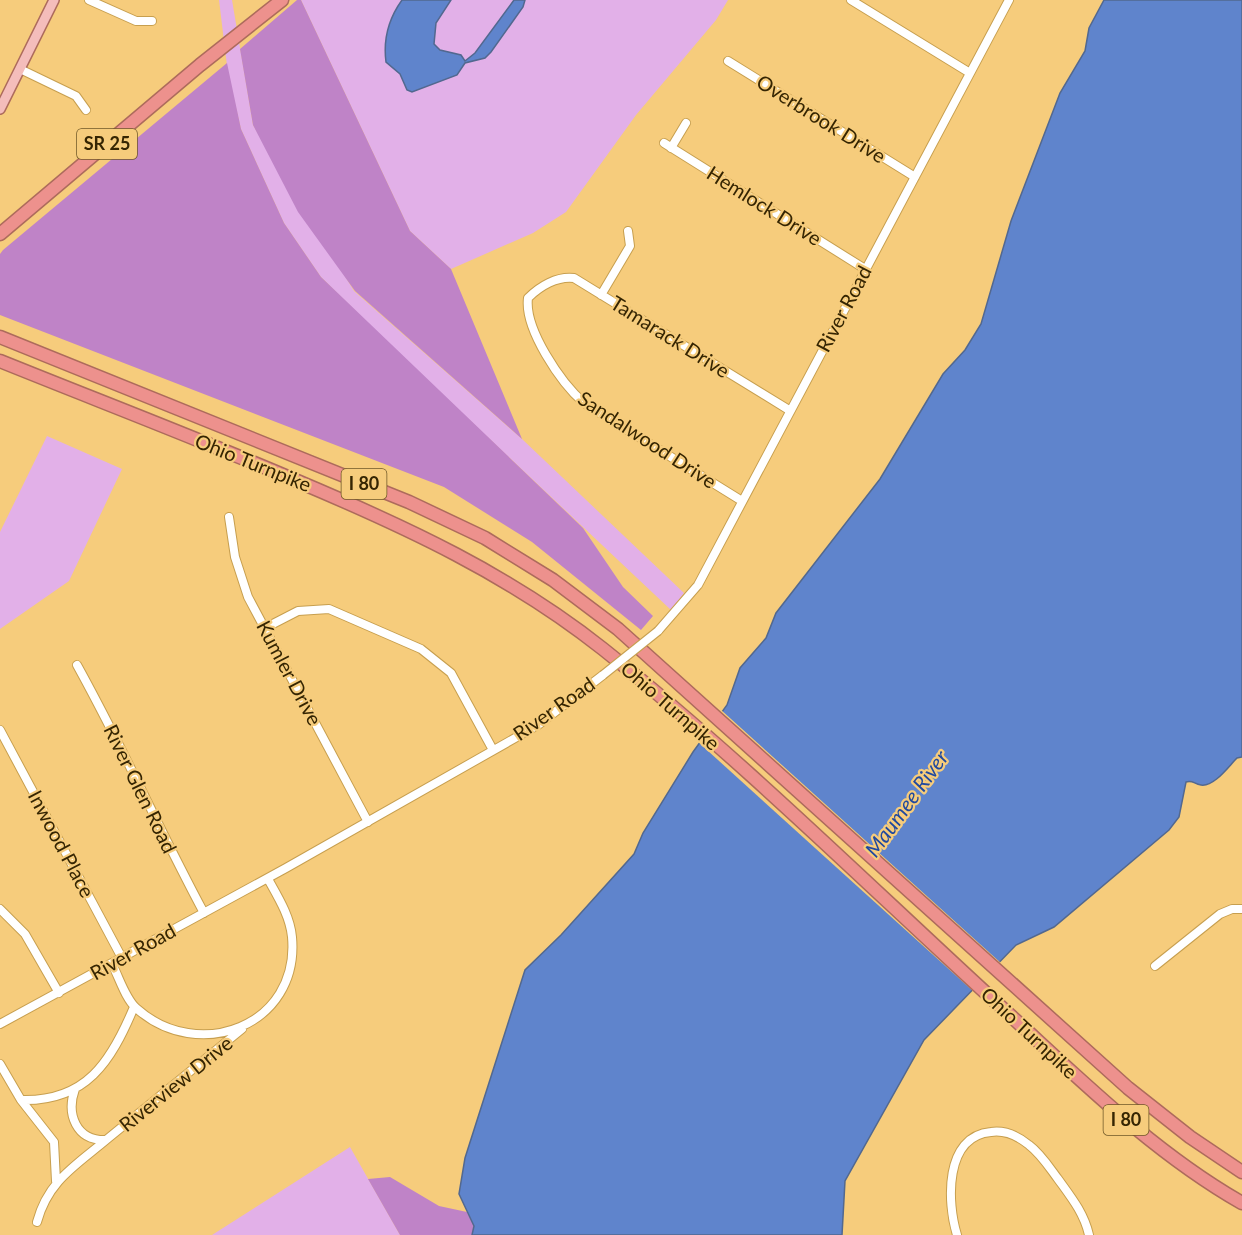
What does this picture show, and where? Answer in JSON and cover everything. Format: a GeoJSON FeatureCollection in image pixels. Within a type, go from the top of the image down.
{"type":"FeatureCollection","features":[{"type":"Feature","properties":{"kind":"highway","name":"SR 25"},"geometry":{"type":"LineString","coordinates":[[0,234],[200,65],[282,0]]}},
{"type":"Feature","properties":{"kind":"highway","name":"Ohio Turnpike"},"geometry":{"type":"LineString","coordinates":[[0,337],[409,501],[485,538],[553,580],[618,628],[1036,1006],[1161,1114],[1242,1172]]}},
{"type":"Feature","properties":{"kind":"highway","name":"Ohio Turnpike"},"geometry":{"type":"LineString","coordinates":[[0,361],[402,525],[477,564],[541,603],[602,648],[681,714],[1020,1024],[1054,1059],[1126,1120],[1191,1169],[1242,1203]]}},
{"type":"Feature","properties":{"kind":"main road"},"geometry":{"type":"LineString","coordinates":[[0,109],[54,0]]}},
{"type":"Feature","properties":{"kind":"street"},"geometry":{"type":"LineString","coordinates":[[89,0],[136,21],[152,21]]}},
{"type":"Feature","properties":{"kind":"street"},"geometry":{"type":"LineString","coordinates":[[851,0],[970,73]]}},
{"type":"Feature","properties":{"kind":"street","name":"River Road"},"geometry":{"type":"LineString","coordinates":[[0,1024],[268,879],[538,725],[658,631],[698,585],[1009,0]]}},
{"type":"Feature","properties":{"kind":"street","name":"Overbrook Drive"},"geometry":{"type":"LineString","coordinates":[[728,61],[915,177]]}},
{"type":"Feature","properties":{"kind":"street"},"geometry":{"type":"LineString","coordinates":[[20,69],[76,96],[87,110]]}},
{"type":"Feature","properties":{"kind":"street","name":"Hemlock Drive"},"geometry":{"type":"LineString","coordinates":[[686,123],[667,145],[865,269]]}},
{"type":"Feature","properties":{"kind":"street"},"geometry":{"type":"LineString","coordinates":[[601,294],[630,246],[627,231]]}},
{"type":"Feature","properties":{"kind":"street","name":"Tamarack Drive"},"geometry":{"type":"LineString","coordinates":[[548,284],[567,277],[574,278],[789,410]]}},
{"type":"Feature","properties":{"kind":"street","name":"Sandalwood Drive"},"geometry":{"type":"LineString","coordinates":[[548,284],[528,298],[529,318],[571,392],[584,403],[742,501]]}},
{"type":"Feature","properties":{"kind":"street","name":"Kumler Drive"},"geometry":{"type":"LineString","coordinates":[[230,517],[235,557],[248,597],[368,822]]}},
{"type":"Feature","properties":{"kind":"street"},"geometry":{"type":"LineString","coordinates":[[265,628],[298,611],[329,609],[421,649],[434,657],[451,673],[493,750]]}},
{"type":"Feature","properties":{"kind":"street","name":"River Glen Road"},"geometry":{"type":"LineString","coordinates":[[76,665],[136,774],[169,848],[204,913]]}},
{"type":"Feature","properties":{"kind":"street","name":"Inwood Place"},"geometry":{"type":"LineString","coordinates":[[0,730],[122,958]]}},
{"type":"Feature","properties":{"kind":"street","name":"Riverview Drive"},"geometry":{"type":"LineString","coordinates":[[37,1222],[41,1206],[56,1180],[267,1008],[280,992],[290,964],[290,924],[268,879]]}},
{"type":"Feature","properties":{"kind":"street"},"geometry":{"type":"LineString","coordinates":[[0,909],[25,934],[59,993]]}},
{"type":"Feature","properties":{"kind":"street"},"geometry":{"type":"LineString","coordinates":[[1155,966],[1220,914],[1232,909],[1242,909]]}},
{"type":"Feature","properties":{"kind":"street"},"geometry":{"type":"LineString","coordinates":[[112,964],[134,1006],[163,1026],[186,1034],[218,1035],[245,1026]]}},
{"type":"Feature","properties":{"kind":"street"},"geometry":{"type":"LineString","coordinates":[[21,1100],[47,1100],[68,1094],[87,1080],[110,1056],[134,1006]]}},
{"type":"Feature","properties":{"kind":"street"},"geometry":{"type":"LineString","coordinates":[[0,1064],[21,1100],[54,1142],[56,1180]]}},
{"type":"Feature","properties":{"kind":"street","name":"Riverview Drive"},"geometry":{"type":"LineString","coordinates":[[75,1089],[71,1113],[76,1126],[87,1137],[106,1140]]}},
{"type":"Feature","properties":{"kind":"street"},"geometry":{"type":"LineString","coordinates":[[957,1235],[950,1196],[955,1164],[968,1142],[979,1135],[994,1131],[1010,1134],[1038,1153],[1077,1205],[1089,1235]]}},
{"type":"Feature","properties":{"kind":"shaded area"},"geometry":{"type":"Polygon","coordinates":[[[219,0],[232,0],[253,125],[354,291],[522,439],[684,593],[671,610],[321,277],[284,223],[241,129],[228,74],[219,0]]]}},
{"type":"Feature","properties":{"kind":"shaded area"},"geometry":{"type":"Polygon","coordinates":[[[297,0],[301,0],[410,231],[451,269],[522,439],[355,291],[298,212],[253,125],[240,49],[297,0]]]}},
{"type":"Feature","properties":{"kind":"shaded area"},"geometry":{"type":"Polygon","coordinates":[[[301,0],[728,0],[716,20],[636,115],[566,212],[533,233],[451,269],[410,231],[301,0]]]}},
{"type":"Feature","properties":{"kind":"shaded area"},"geometry":{"type":"Polygon","coordinates":[[[227,63],[241,129],[284,223],[321,277],[583,528],[623,587],[653,616],[641,630],[532,542],[444,487],[0,315],[0,254],[3,250],[227,63]]]}},
{"type":"Feature","properties":{"kind":"shaded area"},"geometry":{"type":"Polygon","coordinates":[[[47,436],[122,469],[69,581],[0,629],[0,532],[47,436]]]}},
{"type":"Feature","properties":{"kind":"shaded area"},"geometry":{"type":"Polygon","coordinates":[[[350,1147],[400,1235],[212,1235],[350,1147]]]}},
{"type":"Feature","properties":{"kind":"shaded area"},"geometry":{"type":"Polygon","coordinates":[[[390,1177],[439,1206],[467,1212],[474,1226],[472,1235],[400,1235],[368,1179],[390,1177]]]}},
{"type":"Feature","properties":{"kind":"water"},"geometry":{"type":"Polygon","coordinates":[[[402,0],[451,0],[436,23],[434,44],[440,50],[461,55],[465,61],[475,53],[514,0],[525,0],[523,7],[485,58],[465,63],[457,75],[412,92],[407,90],[400,74],[386,62],[385,45],[388,29],[402,0]]]}},
{"type":"Feature","properties":{"kind":"water","name":"Maumee River"},"geometry":{"type":"Polygon","coordinates":[[[1104,0],[1242,0],[1242,757],[1237,758],[1211,783],[1201,785],[1186,782],[1179,817],[1169,830],[1054,927],[1016,945],[924,1040],[845,1181],[842,1235],[472,1235],[474,1226],[459,1194],[465,1158],[525,970],[561,935],[634,854],[643,833],[693,752],[727,705],[740,668],[766,638],[776,613],[880,479],[943,374],[965,350],[981,324],[1011,221],[1060,93],[1085,51],[1089,28],[1104,0]]]}},
{"type":"Feature","properties":{"kind":"pier"},"geometry":{"type":"Polygon","coordinates":[[[720,709],[1002,964],[973,991],[697,741],[720,709]]]}}]}
